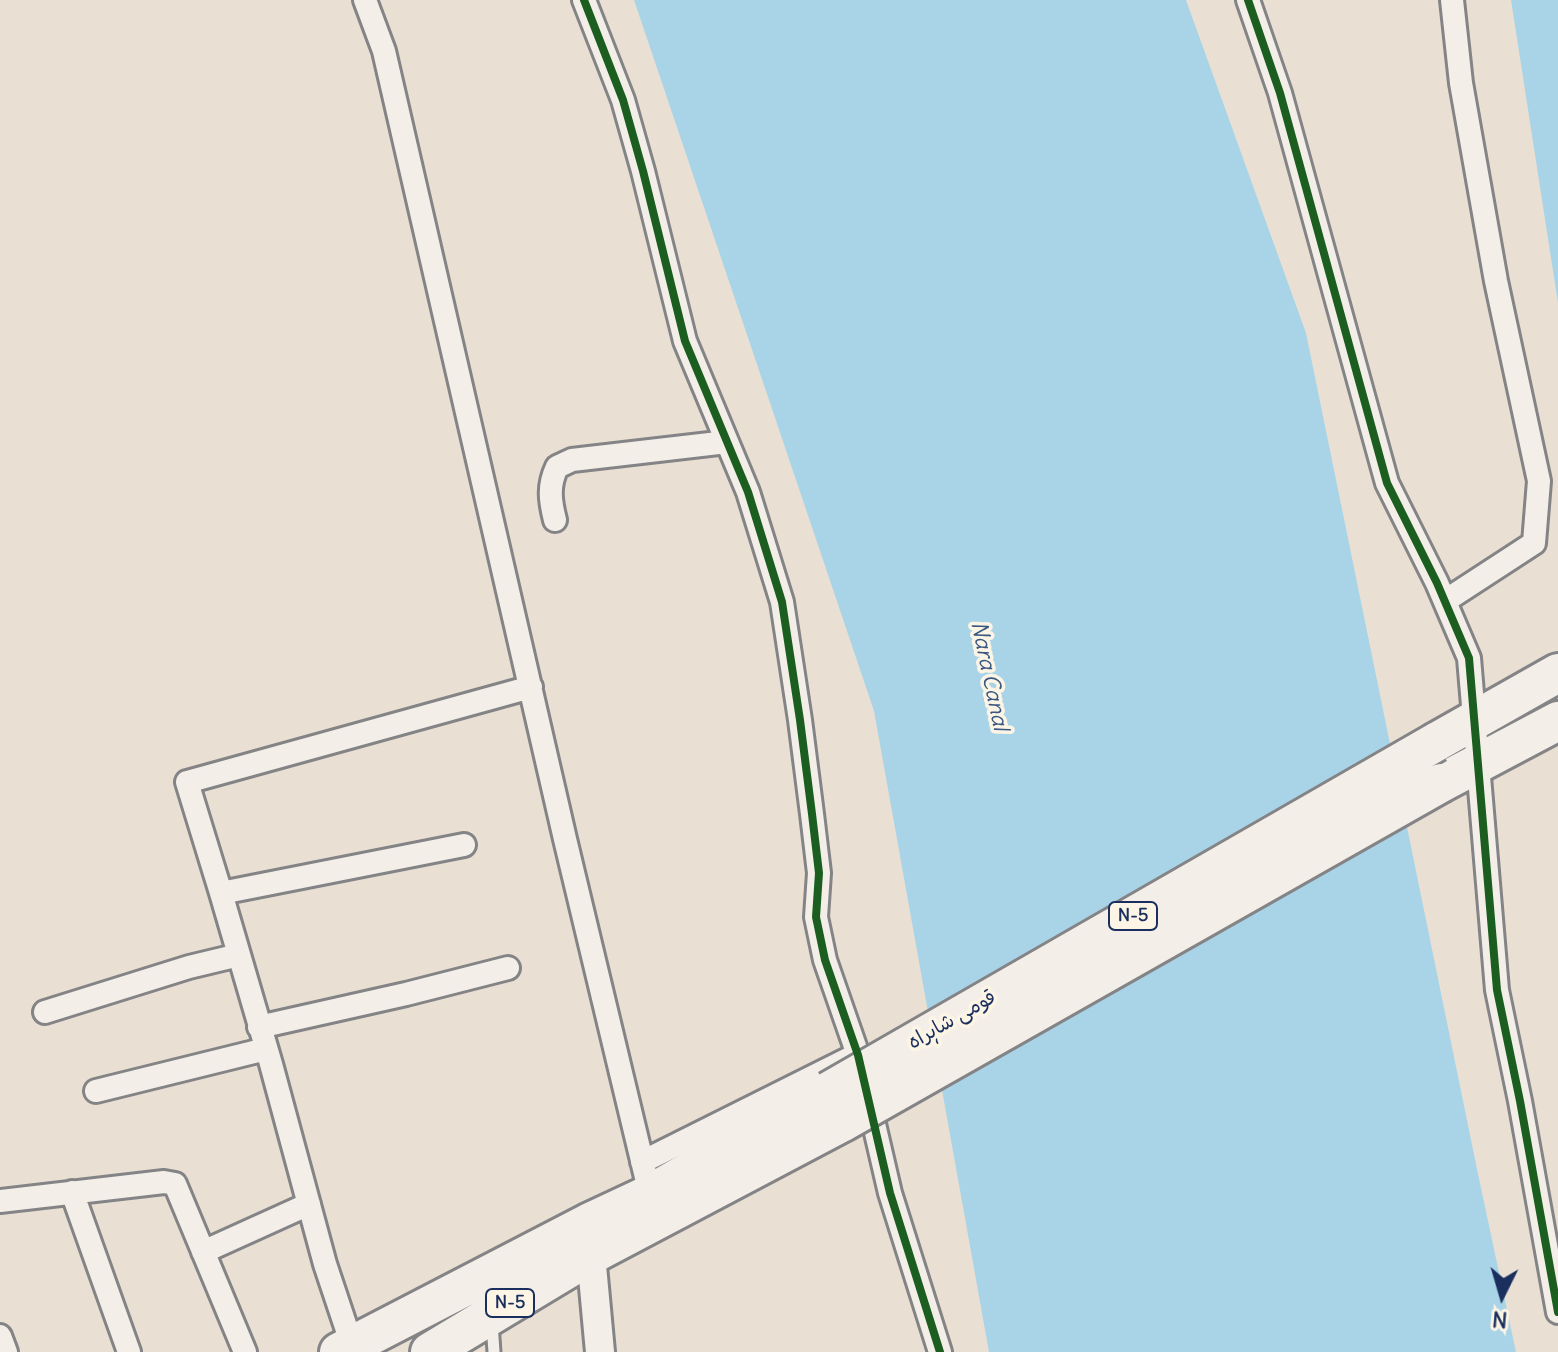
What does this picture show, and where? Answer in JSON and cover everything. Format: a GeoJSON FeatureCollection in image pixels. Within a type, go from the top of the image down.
{"type":"FeatureCollection","features":[{"type":"Feature","properties":{"kind":"highway","name":"قومی شاہراہ"},"geometry":{"type":"LineString","coordinates":[[430,1352],[492,1314],[590,1239],[646,1178],[836,1106],[1436,742],[1558,673]]}},
{"type":"Feature","properties":{"kind":"highway","name":"قومی شاہراہ"},"geometry":{"type":"LineString","coordinates":[[346,1349],[590,1239],[1558,721]]}},
{"type":"Feature","properties":{"kind":"street"},"geometry":{"type":"LineString","coordinates":[[365,0],[384,51],[646,1178],[858,1055]]}},
{"type":"Feature","properties":{"kind":"street"},"geometry":{"type":"LineString","coordinates":[[584,0],[623,100],[685,341],[748,492],[782,602],[819,873],[816,917],[825,960],[858,1055],[890,1193],[940,1352]]}},
{"type":"Feature","properties":{"kind":"street"},"geometry":{"type":"LineString","coordinates":[[1248,0],[1280,93],[1387,483],[1445,601],[1469,658],[1497,990],[1558,1312]]}},
{"type":"Feature","properties":{"kind":"street"},"geometry":{"type":"LineString","coordinates":[[1445,601],[1534,543],[1539,481],[1493,266],[1461,83],[1452,0]]}},
{"type":"Feature","properties":{"kind":"street"},"geometry":{"type":"LineString","coordinates":[[555,520],[549,496],[551,479],[557,467],[572,460],[727,442]]}},
{"type":"Feature","properties":{"kind":"street"},"geometry":{"type":"LineString","coordinates":[[346,1349],[266,1049],[187,782],[531,687]]}},
{"type":"Feature","properties":{"kind":"street"},"geometry":{"type":"LineString","coordinates":[[221,893],[464,845]]}},
{"type":"Feature","properties":{"kind":"street"},"geometry":{"type":"LineString","coordinates":[[45,1012],[189,967],[239,955]]}},
{"type":"Feature","properties":{"kind":"street"},"geometry":{"type":"LineString","coordinates":[[259,1027],[508,968]]}},
{"type":"Feature","properties":{"kind":"street"},"geometry":{"type":"LineString","coordinates":[[96,1091],[266,1049]]}},
{"type":"Feature","properties":{"kind":"street"},"geometry":{"type":"LineString","coordinates":[[0,1201],[164,1182],[175,1184],[245,1352]]}},
{"type":"Feature","properties":{"kind":"street"},"geometry":{"type":"LineString","coordinates":[[72,1192],[129,1352]]}},
{"type":"Feature","properties":{"kind":"street"},"geometry":{"type":"LineString","coordinates":[[203,1252],[309,1204]]}},
{"type":"Feature","properties":{"kind":"street"},"geometry":{"type":"LineString","coordinates":[[590,1239],[600,1352]]}},
{"type":"Feature","properties":{"kind":"street"},"geometry":{"type":"LineString","coordinates":[[0,1336],[6,1352]]}},
{"type":"Feature","properties":{"kind":"lane"},"geometry":{"type":"LineString","coordinates":[[492,1314],[494,1352]]}},
{"type":"Feature","properties":{"kind":"water","name":"Nara Canal"},"geometry":{"type":"Polygon","coordinates":[[[634,0],[1186,0],[1306,333],[1516,1352],[989,1352],[874,711],[634,0]]]}},
{"type":"Feature","properties":{"kind":"water"},"geometry":{"type":"Polygon","coordinates":[[[1511,0],[1558,0],[1558,303],[1511,0]]]}},
{"type":"Feature","properties":{"kind":"cycle path"},"geometry":{"type":"LineString","coordinates":[[584,0],[623,100],[685,341],[748,492],[782,602],[812,814],[819,873],[816,917],[825,960],[858,1055],[890,1193],[940,1352]]}},
{"type":"Feature","properties":{"kind":"cycle path"},"geometry":{"type":"LineString","coordinates":[[1248,0],[1280,93],[1387,483],[1437,583],[1469,658],[1497,990],[1558,1312]]}}]}
